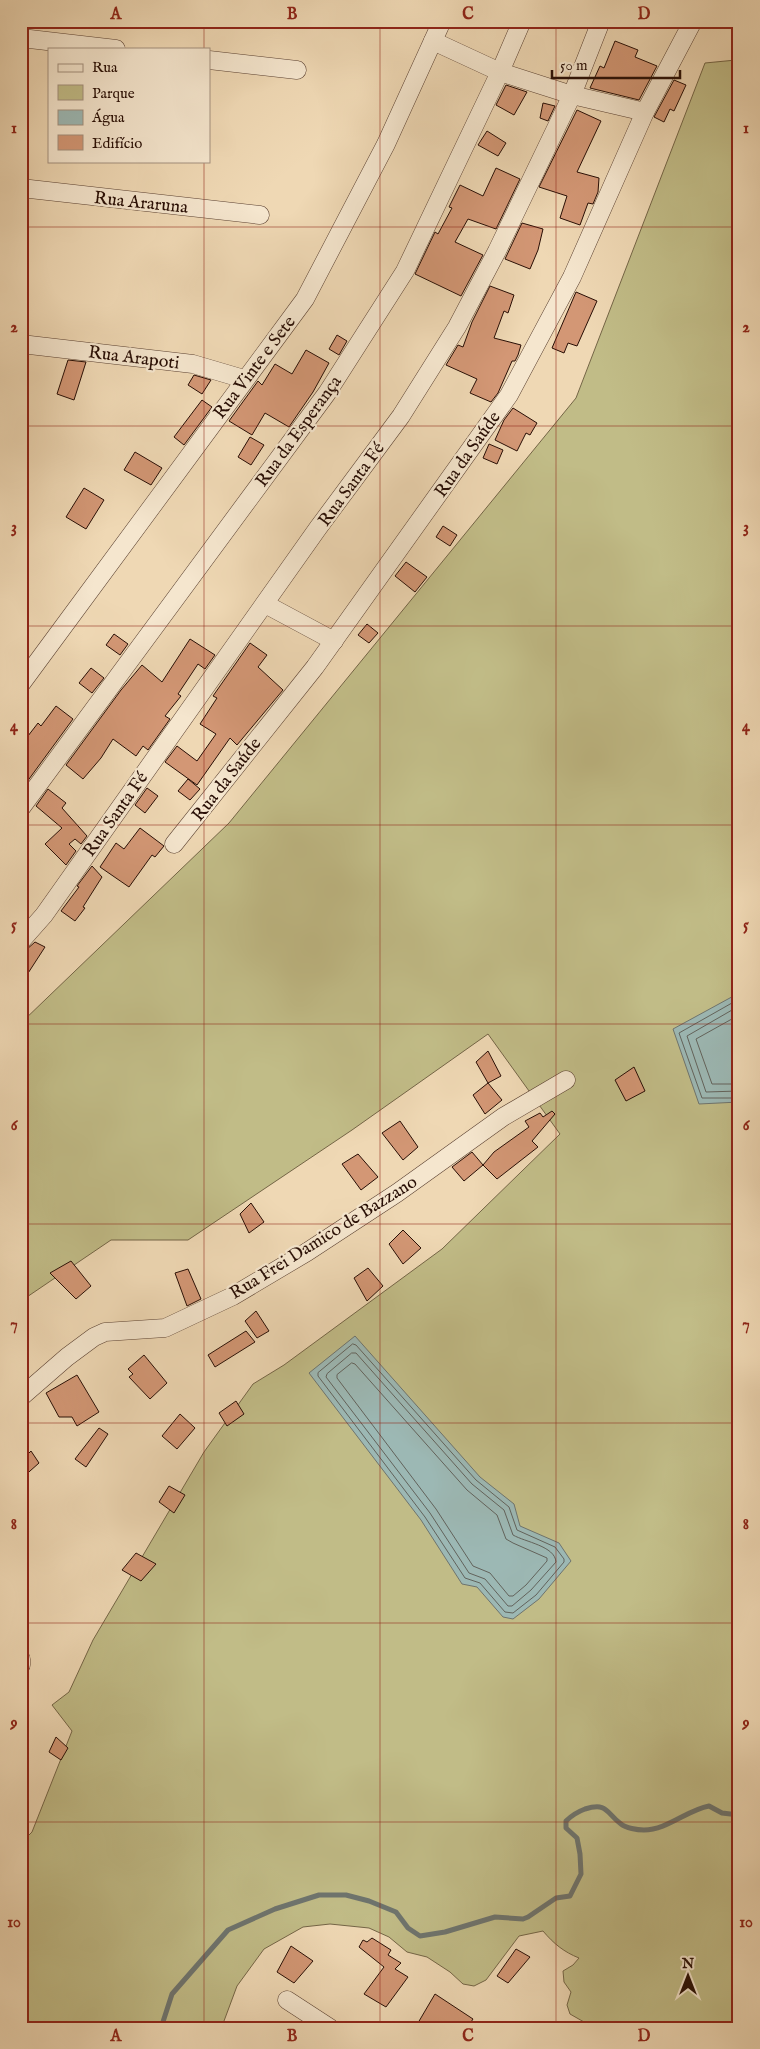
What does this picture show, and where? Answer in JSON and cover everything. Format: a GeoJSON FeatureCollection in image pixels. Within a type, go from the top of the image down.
{"type":"FeatureCollection","features":[{"type":"Feature","properties":{"kind":"street","name":"Rua Vinte e Sete"},"geometry":{"type":"LineString","coordinates":[[21,684],[244,379],[305,299],[386,144],[442,21]]}},
{"type":"Feature","properties":{"kind":"street","name":"Rua da Esperança"},"geometry":{"type":"LineString","coordinates":[[21,808],[327,393],[405,271],[500,72],[522,21]]}},
{"type":"Feature","properties":{"kind":"street","name":"Rua Santa Fé"},"geometry":{"type":"LineString","coordinates":[[21,941],[44,915],[401,416],[457,327],[497,251],[572,95],[601,21]]}},
{"type":"Feature","properties":{"kind":"street","name":"Rua da Saúde"},"geometry":{"type":"LineString","coordinates":[[174,844],[334,641],[509,395],[572,277],[645,112],[693,21]]}},
{"type":"Feature","properties":{"kind":"street"},"geometry":{"type":"LineString","coordinates":[[21,38],[107,48]]}},
{"type":"Feature","properties":{"kind":"street"},"geometry":{"type":"LineString","coordinates":[[433,41],[500,72],[572,95],[645,112]]}},
{"type":"Feature","properties":{"kind":"street"},"geometry":{"type":"LineString","coordinates":[[210,60],[297,70]]}},
{"type":"Feature","properties":{"kind":"street","name":"Rua Araruna"},"geometry":{"type":"LineString","coordinates":[[21,188],[260,215]]}},
{"type":"Feature","properties":{"kind":"street","name":"Rua Arapoti"},"geometry":{"type":"LineString","coordinates":[[21,344],[193,364],[244,379]]}},
{"type":"Feature","properties":{"kind":"street"},"geometry":{"type":"LineString","coordinates":[[265,604],[334,641]]}},
{"type":"Feature","properties":{"kind":"street","name":"Rua Frei Damico de Bazzano"},"geometry":{"type":"LineString","coordinates":[[21,1397],[67,1357],[94,1337],[105,1332],[165,1328],[242,1291],[307,1252],[397,1193],[503,1117],[566,1080]]}},
{"type":"Feature","properties":{"kind":"street"},"geometry":{"type":"LineString","coordinates":[[21,1660],[21,1665]]}},
{"type":"Feature","properties":{"kind":"street"},"geometry":{"type":"LineString","coordinates":[[286,2000],[330,2028]]}},
{"type":"Feature","properties":{"kind":"green space"},"geometry":{"type":"Polygon","coordinates":[[[739,55],[739,2028],[627,2028],[628,2023],[611,2028],[587,2028],[584,2022],[570,2014],[567,2005],[571,1992],[564,1982],[563,1971],[573,1965],[579,1958],[560,1947],[543,1931],[519,1936],[486,1980],[474,1986],[463,1984],[450,1972],[427,1957],[407,1952],[389,1937],[369,1928],[330,1924],[303,1927],[264,1949],[237,1986],[224,2021],[225,2028],[21,2028],[21,1843],[32,1832],[72,1731],[52,1705],[69,1692],[93,1640],[204,1452],[253,1384],[284,1365],[442,1249],[560,1134],[488,1034],[352,1130],[188,1240],[111,1240],[21,1301],[21,1023],[229,823],[576,398],[705,63],[736,60],[739,55]]]}},
{"type":"Feature","properties":{"kind":"water"},"geometry":{"type":"Polygon","coordinates":[[[739,993],[739,1102],[699,1104],[673,1029],[739,993]]]}},
{"type":"Feature","properties":{"kind":"water"},"geometry":{"type":"Polygon","coordinates":[[[355,1336],[480,1477],[514,1504],[520,1526],[559,1543],[571,1561],[539,1599],[513,1619],[503,1617],[477,1587],[462,1584],[421,1520],[309,1373],[355,1336]]]}},
{"type":"Feature","properties":{"kind":"building"},"geometry":{"type":"Polygon","coordinates":[[[615,41],[638,50],[635,57],[657,66],[639,100],[590,88],[600,66],[604,68],[615,41]]]}},
{"type":"Feature","properties":{"kind":"building"},"geometry":{"type":"Polygon","coordinates":[[[674,80],[686,85],[674,111],[670,109],[664,122],[654,117],[674,80]]]}},
{"type":"Feature","properties":{"kind":"building"},"geometry":{"type":"Polygon","coordinates":[[[506,85],[527,92],[514,115],[496,105],[506,85]]]}},
{"type":"Feature","properties":{"kind":"building"},"geometry":{"type":"Polygon","coordinates":[[[543,103],[555,106],[548,121],[540,118],[543,103]]]}},
{"type":"Feature","properties":{"kind":"building"},"geometry":{"type":"Polygon","coordinates":[[[577,110],[601,121],[577,172],[599,178],[598,192],[593,204],[588,203],[580,225],[560,218],[567,196],[539,187],[577,110]]]}},
{"type":"Feature","properties":{"kind":"building"},"geometry":{"type":"Polygon","coordinates":[[[487,131],[506,143],[498,156],[478,145],[487,131]]]}},
{"type":"Feature","properties":{"kind":"building"},"geometry":{"type":"Polygon","coordinates":[[[496,168],[520,179],[496,229],[468,219],[455,242],[483,255],[461,296],[415,274],[435,232],[438,234],[452,208],[449,207],[460,185],[483,196],[496,168]]]}},
{"type":"Feature","properties":{"kind":"building"},"geometry":{"type":"Polygon","coordinates":[[[522,223],[543,229],[538,250],[530,269],[505,259],[522,223]]]}},
{"type":"Feature","properties":{"kind":"building"},"geometry":{"type":"Polygon","coordinates":[[[490,286],[514,295],[508,313],[504,311],[494,338],[521,345],[515,361],[512,361],[498,393],[491,402],[470,393],[477,379],[446,365],[458,345],[463,347],[472,322],[490,286]]]}},
{"type":"Feature","properties":{"kind":"building"},"geometry":{"type":"Polygon","coordinates":[[[576,292],[597,301],[577,346],[568,343],[564,353],[552,348],[576,292]]]}},
{"type":"Feature","properties":{"kind":"building"},"geometry":{"type":"Polygon","coordinates":[[[337,335],[347,341],[339,355],[329,349],[337,335]]]}},
{"type":"Feature","properties":{"kind":"building"},"geometry":{"type":"Polygon","coordinates":[[[306,350],[329,363],[313,392],[289,427],[265,413],[252,435],[229,421],[258,381],[262,385],[275,364],[292,374],[306,350]]]}},
{"type":"Feature","properties":{"kind":"building"},"geometry":{"type":"Polygon","coordinates":[[[68,360],[86,362],[74,400],[57,394],[68,360]]]}},
{"type":"Feature","properties":{"kind":"building"},"geometry":{"type":"Polygon","coordinates":[[[194,375],[211,380],[202,394],[188,385],[194,375]]]}},
{"type":"Feature","properties":{"kind":"building"},"geometry":{"type":"Polygon","coordinates":[[[202,400],[212,407],[184,445],[174,437],[202,400]]]}},
{"type":"Feature","properties":{"kind":"building"},"geometry":{"type":"Polygon","coordinates":[[[513,408],[537,423],[530,435],[526,433],[517,451],[495,440],[504,420],[513,408]]]}},
{"type":"Feature","properties":{"kind":"building"},"geometry":{"type":"Polygon","coordinates":[[[250,437],[264,445],[251,465],[238,457],[250,437]]]}},
{"type":"Feature","properties":{"kind":"building"},"geometry":{"type":"Polygon","coordinates":[[[489,444],[503,450],[497,464],[483,458],[489,444]]]}},
{"type":"Feature","properties":{"kind":"building"},"geometry":{"type":"Polygon","coordinates":[[[135,452],[162,468],[151,485],[124,470],[135,452]]]}},
{"type":"Feature","properties":{"kind":"building"},"geometry":{"type":"Polygon","coordinates":[[[84,488],[104,500],[86,529],[66,517],[84,488]]]}},
{"type":"Feature","properties":{"kind":"building"},"geometry":{"type":"Polygon","coordinates":[[[443,526],[457,535],[450,546],[436,537],[443,526]]]}},
{"type":"Feature","properties":{"kind":"building"},"geometry":{"type":"Polygon","coordinates":[[[406,562],[427,577],[415,592],[395,576],[406,562]]]}},
{"type":"Feature","properties":{"kind":"building"},"geometry":{"type":"Polygon","coordinates":[[[367,624],[378,633],[369,643],[358,635],[367,624]]]}},
{"type":"Feature","properties":{"kind":"building"},"geometry":{"type":"Polygon","coordinates":[[[114,634],[128,644],[120,655],[106,645],[114,634]]]}},
{"type":"Feature","properties":{"kind":"building"},"geometry":{"type":"Polygon","coordinates":[[[190,639],[215,655],[205,669],[198,664],[178,694],[181,696],[165,716],[170,719],[148,750],[143,746],[136,756],[113,739],[101,758],[83,779],[66,765],[121,690],[142,665],[162,682],[190,639]]]}},
{"type":"Feature","properties":{"kind":"building"},"geometry":{"type":"Polygon","coordinates":[[[250,643],[267,655],[258,667],[283,690],[237,745],[230,738],[197,785],[165,762],[177,746],[197,761],[216,734],[200,724],[217,698],[213,696],[250,643]]]}},
{"type":"Feature","properties":{"kind":"building"},"geometry":{"type":"Polygon","coordinates":[[[91,668],[104,678],[92,693],[79,683],[91,668]]]}},
{"type":"Feature","properties":{"kind":"building"},"geometry":{"type":"Polygon","coordinates":[[[56,706],[73,719],[21,790],[21,745],[38,723],[41,726],[56,706]]]}},
{"type":"Feature","properties":{"kind":"building"},"geometry":{"type":"Polygon","coordinates":[[[188,779],[200,789],[190,800],[178,791],[188,779]]]}},
{"type":"Feature","properties":{"kind":"building"},"geometry":{"type":"Polygon","coordinates":[[[147,788],[158,796],[145,813],[135,805],[147,788]]]}},
{"type":"Feature","properties":{"kind":"building"},"geometry":{"type":"Polygon","coordinates":[[[48,789],[66,803],[62,808],[87,836],[81,844],[75,839],[69,844],[76,851],[66,865],[45,844],[62,828],[36,806],[48,789]]]}},
{"type":"Feature","properties":{"kind":"building"},"geometry":{"type":"Polygon","coordinates":[[[140,828],[164,846],[155,857],[152,855],[129,887],[100,867],[116,843],[124,849],[140,828]]]}},
{"type":"Feature","properties":{"kind":"building"},"geometry":{"type":"Polygon","coordinates":[[[92,866],[102,877],[83,907],[85,908],[75,921],[61,911],[92,866]]]}},
{"type":"Feature","properties":{"kind":"building"},"geometry":{"type":"Polygon","coordinates":[[[35,942],[45,947],[21,984],[21,960],[26,950],[35,942]]]}},
{"type":"Feature","properties":{"kind":"building"},"geometry":{"type":"Polygon","coordinates":[[[488,1051],[501,1076],[488,1083],[476,1062],[488,1051]]]}},
{"type":"Feature","properties":{"kind":"building"},"geometry":{"type":"Polygon","coordinates":[[[634,1067],[645,1091],[626,1101],[615,1080],[634,1067]]]}},
{"type":"Feature","properties":{"kind":"building"},"geometry":{"type":"Polygon","coordinates":[[[488,1083],[502,1100],[485,1114],[473,1095],[488,1083]]]}},
{"type":"Feature","properties":{"kind":"building"},"geometry":{"type":"Polygon","coordinates":[[[552,1111],[555,1114],[532,1141],[538,1147],[497,1179],[483,1165],[494,1152],[529,1127],[525,1121],[540,1113],[543,1117],[552,1111]]]}},
{"type":"Feature","properties":{"kind":"building"},"geometry":{"type":"Polygon","coordinates":[[[400,1121],[418,1147],[403,1160],[382,1133],[400,1121]]]}},
{"type":"Feature","properties":{"kind":"building"},"geometry":{"type":"Polygon","coordinates":[[[472,1152],[483,1165],[464,1181],[452,1167],[472,1152]]]}},
{"type":"Feature","properties":{"kind":"building"},"geometry":{"type":"Polygon","coordinates":[[[358,1154],[378,1177],[361,1190],[342,1164],[358,1154]]]}},
{"type":"Feature","properties":{"kind":"building"},"geometry":{"type":"Polygon","coordinates":[[[251,1203],[264,1222],[249,1233],[240,1214],[251,1203]]]}},
{"type":"Feature","properties":{"kind":"building"},"geometry":{"type":"Polygon","coordinates":[[[403,1230],[421,1248],[403,1264],[389,1244],[403,1230]]]}},
{"type":"Feature","properties":{"kind":"building"},"geometry":{"type":"Polygon","coordinates":[[[71,1261],[91,1286],[76,1299],[50,1273],[71,1261]]]}},
{"type":"Feature","properties":{"kind":"building"},"geometry":{"type":"Polygon","coordinates":[[[368,1268],[383,1286],[367,1301],[354,1278],[368,1268]]]}},
{"type":"Feature","properties":{"kind":"building"},"geometry":{"type":"Polygon","coordinates":[[[188,1269],[201,1299],[187,1306],[175,1273],[188,1269]]]}},
{"type":"Feature","properties":{"kind":"building"},"geometry":{"type":"Polygon","coordinates":[[[256,1311],[269,1331],[257,1338],[245,1321],[256,1311]]]}},
{"type":"Feature","properties":{"kind":"building"},"geometry":{"type":"Polygon","coordinates":[[[246,1331],[255,1342],[215,1367],[208,1355],[246,1331]]]}},
{"type":"Feature","properties":{"kind":"building"},"geometry":{"type":"Polygon","coordinates":[[[144,1355],[167,1383],[150,1399],[129,1377],[133,1374],[128,1369],[144,1355]]]}},
{"type":"Feature","properties":{"kind":"building"},"geometry":{"type":"Polygon","coordinates":[[[77,1375],[99,1412],[77,1426],[72,1417],[59,1417],[46,1393],[77,1375]]]}},
{"type":"Feature","properties":{"kind":"building"},"geometry":{"type":"Polygon","coordinates":[[[236,1401],[244,1414],[227,1426],[219,1413],[236,1401]]]}},
{"type":"Feature","properties":{"kind":"building"},"geometry":{"type":"Polygon","coordinates":[[[180,1414],[195,1428],[177,1449],[162,1436],[180,1414]]]}},
{"type":"Feature","properties":{"kind":"building"},"geometry":{"type":"Polygon","coordinates":[[[99,1428],[108,1434],[86,1467],[75,1459],[99,1428]]]}},
{"type":"Feature","properties":{"kind":"building"},"geometry":{"type":"Polygon","coordinates":[[[31,1451],[39,1463],[21,1479],[21,1461],[31,1451]]]}},
{"type":"Feature","properties":{"kind":"building"},"geometry":{"type":"Polygon","coordinates":[[[169,1486],[185,1495],[174,1513],[159,1502],[169,1486]]]}},
{"type":"Feature","properties":{"kind":"building"},"geometry":{"type":"Polygon","coordinates":[[[136,1553],[156,1564],[141,1581],[122,1570],[136,1553]]]}},
{"type":"Feature","properties":{"kind":"building"},"geometry":{"type":"Polygon","coordinates":[[[56,1737],[68,1748],[61,1760],[49,1752],[56,1737]]]}},
{"type":"Feature","properties":{"kind":"building"},"geometry":{"type":"Polygon","coordinates":[[[372,1938],[391,1950],[388,1955],[401,1963],[395,1969],[408,1977],[386,2007],[364,1994],[384,1967],[359,1947],[363,1940],[367,1942],[372,1938]]]}},
{"type":"Feature","properties":{"kind":"building"},"geometry":{"type":"Polygon","coordinates":[[[291,1946],[313,1961],[294,1983],[277,1972],[291,1946]]]}},
{"type":"Feature","properties":{"kind":"building"},"geometry":{"type":"Polygon","coordinates":[[[516,1949],[530,1957],[508,1983],[497,1976],[516,1949]]]}},
{"type":"Feature","properties":{"kind":"building"},"geometry":{"type":"Polygon","coordinates":[[[435,1994],[473,2019],[467,2028],[415,2028],[435,1994]]]}},
{"type":"Feature","properties":{"kind":"waterway"},"geometry":{"type":"LineString","coordinates":[[161,2028],[172,1994],[228,1930],[275,1909],[319,1895],[346,1895],[369,1901],[396,1912],[408,1928],[420,1936],[445,1932],[495,1917],[523,1919],[556,1898],[570,1896],[581,1874],[580,1854],[577,1838],[566,1828],[566,1821],[580,1811],[593,1807],[603,1808],[623,1825],[632,1829],[644,1830],[661,1827],[693,1811],[709,1806],[722,1813],[739,1815]]}}]}
